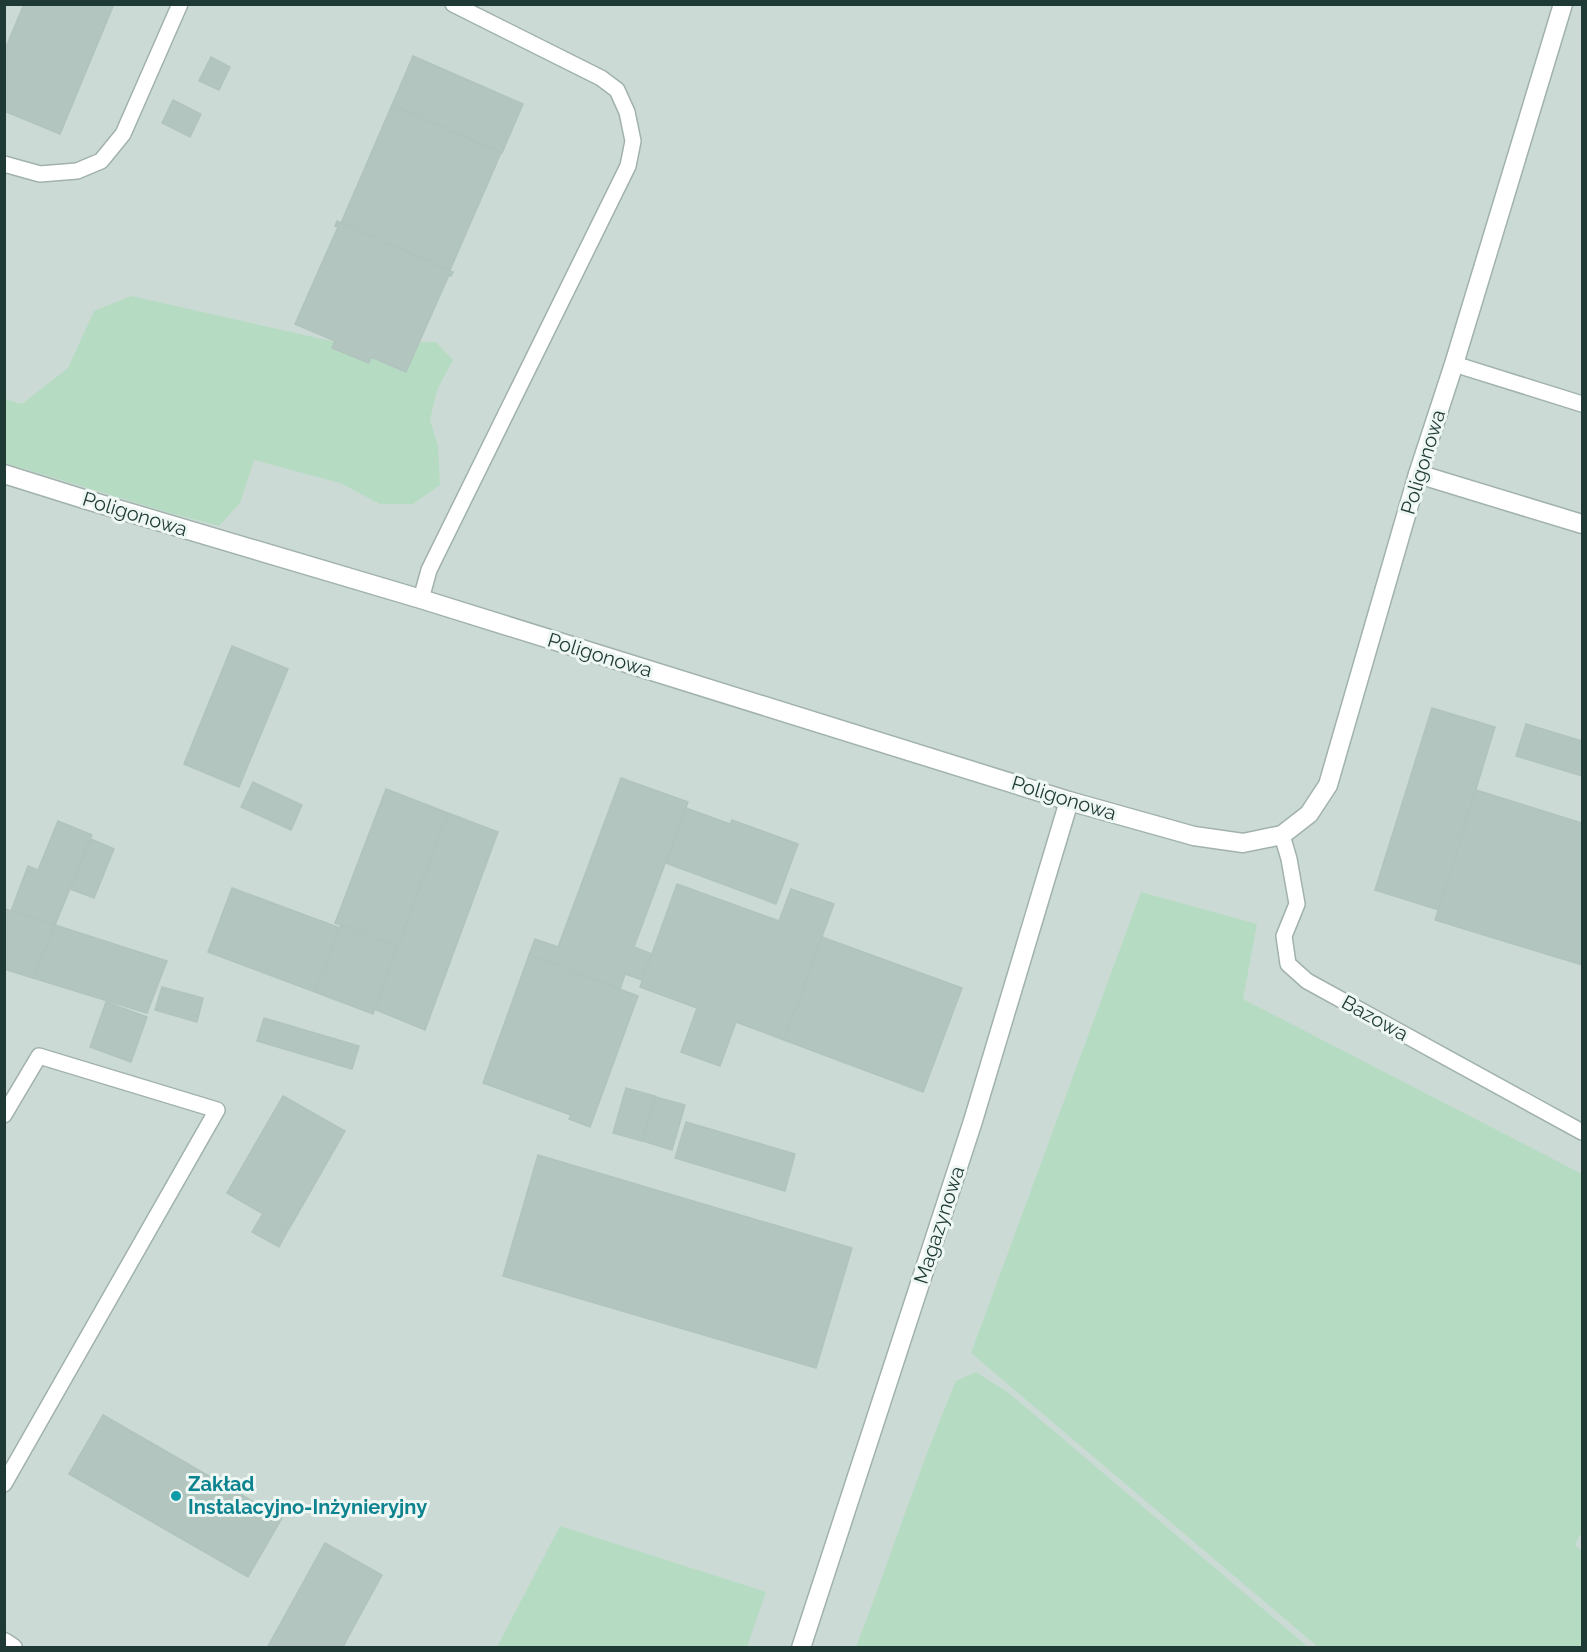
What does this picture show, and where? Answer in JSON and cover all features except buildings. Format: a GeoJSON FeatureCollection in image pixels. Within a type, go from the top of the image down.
{"type":"FeatureCollection","features":[{"type":"Feature","properties":{"kind":"street","name":"Poligonowa"},"geometry":{"type":"LineString","coordinates":[[4,474],[421,599],[1069,801],[1194,836],[1244,843],[1282,835],[1309,814],[1328,785],[1418,474],[1454,364],[1563,4]]}},
{"type":"Feature","properties":{"kind":"street"},"geometry":{"type":"LineString","coordinates":[[1418,474],[1582,524]]}},
{"type":"Feature","properties":{"kind":"street","name":"Magazynowa"},"geometry":{"type":"LineString","coordinates":[[801,1647],[973,1120],[1069,801]]}},
{"type":"Feature","properties":{"kind":"street"},"geometry":{"type":"LineString","coordinates":[[4,1642],[13,1647]]}},
{"type":"Feature","properties":{"kind":"lane"},"geometry":{"type":"LineString","coordinates":[[4,164],[40,174],[77,171],[101,161],[123,134],[180,4]]}},
{"type":"Feature","properties":{"kind":"lane"},"geometry":{"type":"LineString","coordinates":[[421,599],[429,570],[628,166],[633,141],[627,112],[617,90],[601,78],[453,4]]}},
{"type":"Feature","properties":{"kind":"lane"},"geometry":{"type":"LineString","coordinates":[[1454,364],[1582,404]]}},
{"type":"Feature","properties":{"kind":"lane","name":"Bazowa"},"geometry":{"type":"LineString","coordinates":[[1282,835],[1297,904],[1284,936],[1288,964],[1306,981],[1582,1132]]}},
{"type":"Feature","properties":{"kind":"lane"},"geometry":{"type":"LineString","coordinates":[[4,1484],[217,1110],[39,1056],[6,1109]]}},
{"type":"Feature","properties":{"kind":"shaded area"},"geometry":{"type":"Polygon","coordinates":[[[5,5],[1582,5],[1582,1647],[5,1647],[5,5]]]}},
{"type":"Feature","properties":{"kind":"green space"},"geometry":{"type":"Polygon","coordinates":[[[131,296],[349,345],[436,342],[453,360],[437,390],[430,420],[438,445],[440,485],[413,504],[380,504],[340,483],[254,460],[240,503],[219,526],[5,463],[4,399],[22,404],[68,368],[94,311],[131,296]]]}},
{"type":"Feature","properties":{"kind":"green space"},"geometry":{"type":"Polygon","coordinates":[[[1141,892],[1257,924],[1243,999],[1582,1174],[1582,1531],[1575,1545],[1582,1551],[1582,1647],[1318,1647],[971,1353],[1141,892]]]}},
{"type":"Feature","properties":{"kind":"green space"},"geometry":{"type":"Polygon","coordinates":[[[976,1372],[1009,1393],[1308,1647],[856,1647],[956,1381],[976,1372]]]}},
{"type":"Feature","properties":{"kind":"green space"},"geometry":{"type":"Polygon","coordinates":[[[560,1526],[766,1592],[747,1647],[497,1647],[560,1526]]]}},
{"type":"Feature","properties":{"kind":"place","name":"Zakład Instalacyjno-Inżynieryjny"},"geometry":{"type":"Point","coordinates":[176,1496]}}]}
